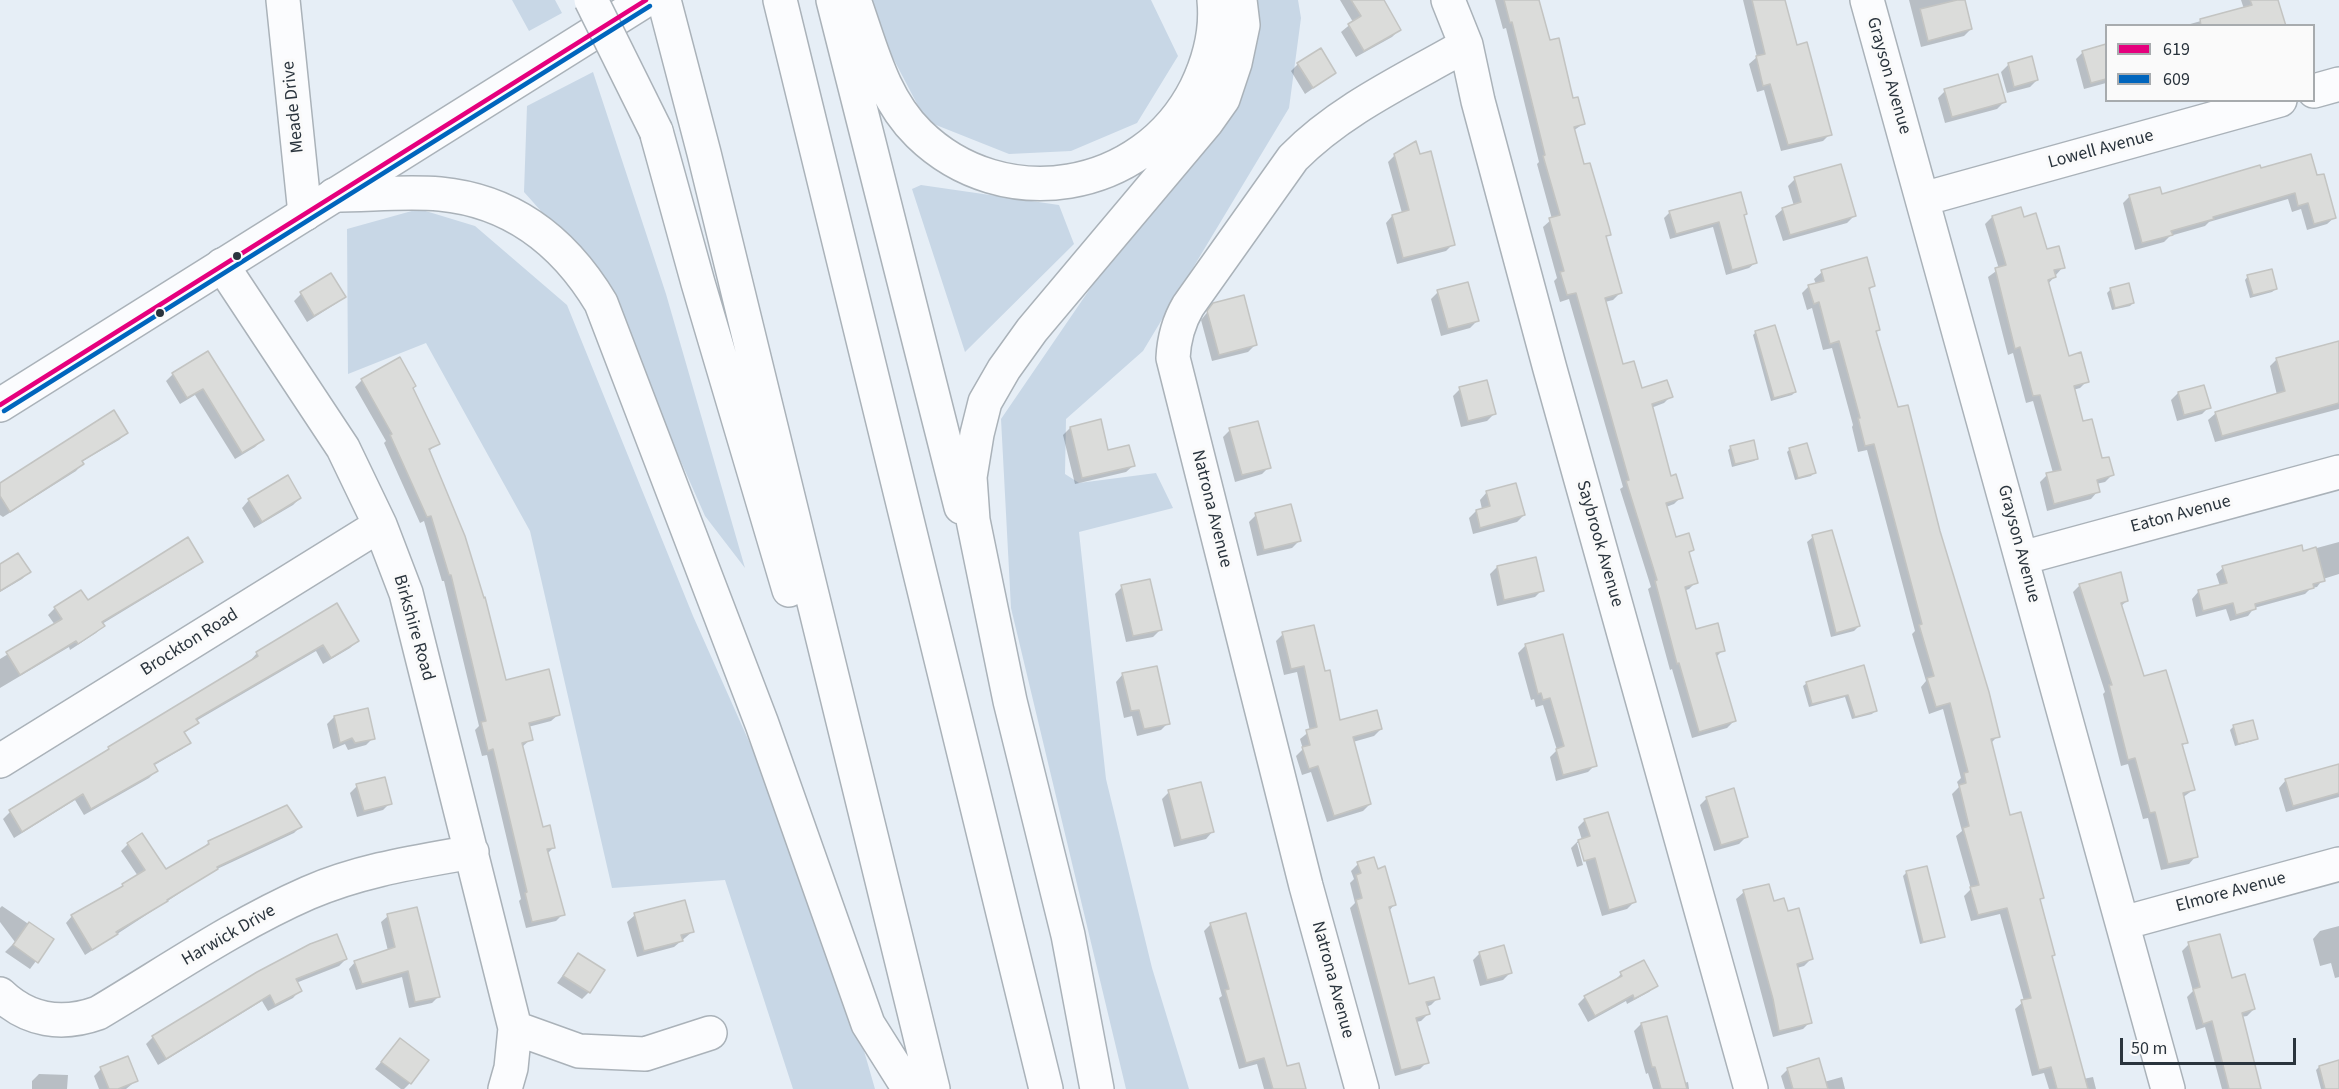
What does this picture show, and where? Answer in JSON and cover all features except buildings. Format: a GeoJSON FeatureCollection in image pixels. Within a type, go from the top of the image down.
{"type":"FeatureCollection","features":[{"type":"Feature","properties":{"kind":"main road","name":"Meade Drive"},"geometry":{"type":"LineString","coordinates":[[283,0],[305,214]]}},
{"type":"Feature","properties":{"kind":"main road"},"geometry":{"type":"LineString","coordinates":[[591,0],[656,131],[698,283],[914,1015]]}},
{"type":"Feature","properties":{"kind":"main road"},"geometry":{"type":"LineString","coordinates":[[0,405],[646,0]]}},
{"type":"Feature","properties":{"kind":"main road"},"geometry":{"type":"LineString","coordinates":[[664,0],[933,1089]]}},
{"type":"Feature","properties":{"kind":"main road"},"geometry":{"type":"LineString","coordinates":[[780,0],[1046,1089]]}},
{"type":"Feature","properties":{"kind":"main road"},"geometry":{"type":"LineString","coordinates":[[833,0],[854,24],[899,111],[919,134],[947,157],[979,173],[1011,182],[1045,185],[1083,180],[1118,167],[1146,150],[1170,127],[1190,100],[1204,73],[1212,41],[1214,0]]}},
{"type":"Feature","properties":{"kind":"main road"},"geometry":{"type":"LineString","coordinates":[[1097,1089],[1068,935],[1010,701],[973,520],[970,477],[985,402],[1004,369],[1032,330],[1206,123],[1223,99],[1235,63],[1243,26],[1240,0]]}},
{"type":"Feature","properties":{"kind":"main road","name":"Saybrook Avenue"},"geometry":{"type":"LineString","coordinates":[[1448,0],[1466,45],[1478,101],[1550,369],[1751,1089]]}},
{"type":"Feature","properties":{"kind":"main road","name":"Grayson Avenue"},"geometry":{"type":"LineString","coordinates":[[1867,0],[2168,1089]]}},
{"type":"Feature","properties":{"kind":"main road"},"geometry":{"type":"LineString","coordinates":[[854,24],[950,466],[1002,653]]}},
{"type":"Feature","properties":{"kind":"main road","name":"Natrona Avenue"},"geometry":{"type":"LineString","coordinates":[[1362,1089],[1306,886],[1173,358],[1174,339],[1180,320],[1188,306],[1293,158],[1314,137],[1340,118],[1466,45]]}},
{"type":"Feature","properties":{"kind":"main road"},"geometry":{"type":"LineString","coordinates":[[2315,90],[2339,84]]}},
{"type":"Feature","properties":{"kind":"main road","name":"Lowell Avenue"},"geometry":{"type":"LineString","coordinates":[[1923,199],[2273,102]]}},
{"type":"Feature","properties":{"kind":"main road"},"geometry":{"type":"LineString","coordinates":[[334,195],[440,194],[474,200],[507,212],[534,227],[564,252],[587,279],[601,303],[762,724],[868,1024],[909,1089]]}},
{"type":"Feature","properties":{"kind":"main road","name":"Birkshire Road"},"geometry":{"type":"LineString","coordinates":[[222,265],[343,448],[380,525],[406,593],[515,1028],[511,1068],[505,1089]]}},
{"type":"Feature","properties":{"kind":"main road","name":"Eaton Avenue"},"geometry":{"type":"LineString","coordinates":[[2022,558],[2339,472]]}},
{"type":"Feature","properties":{"kind":"main road","name":"Brockton Road"},"geometry":{"type":"LineString","coordinates":[[0,761],[380,525]]}},
{"type":"Feature","properties":{"kind":"main road","name":"Harwick Drive"},"geometry":{"type":"LineString","coordinates":[[0,994],[19,1010],[39,1018],[59,1021],[81,1019],[98,1013],[265,914],[310,892],[386,867],[471,852]]}},
{"type":"Feature","properties":{"kind":"main road","name":"Elmore Avenue"},"geometry":{"type":"LineString","coordinates":[[2123,923],[2339,864]]}},
{"type":"Feature","properties":{"kind":"main road"},"geometry":{"type":"LineString","coordinates":[[515,1028],[579,1051],[645,1054],[710,1033]]}},
{"type":"Feature","properties":{"kind":"shaded area"},"geometry":{"type":"Polygon","coordinates":[[[512,0],[555,0],[562,13],[529,31],[512,0]]]}},
{"type":"Feature","properties":{"kind":"shaded area"},"geometry":{"type":"Polygon","coordinates":[[[867,0],[1151,0],[1178,56],[1137,123],[1071,151],[1009,154],[926,121],[871,16],[867,0]]]}},
{"type":"Feature","properties":{"kind":"shaded area"},"geometry":{"type":"Polygon","coordinates":[[[1248,0],[1298,0],[1301,18],[1289,108],[1143,351],[1066,419],[1065,474],[1079,483],[1156,473],[1173,508],[1079,532],[1106,779],[1152,968],[1189,1089],[1126,1089],[1011,608],[1001,419],[1111,258],[1248,0]]]}},
{"type":"Feature","properties":{"kind":"shaded area"},"geometry":{"type":"Polygon","coordinates":[[[593,72],[666,294],[745,568],[705,516],[599,276],[524,192],[527,106],[593,72]]]}},
{"type":"Feature","properties":{"kind":"shaded area"},"geometry":{"type":"Polygon","coordinates":[[[921,185],[1059,205],[1074,244],[965,352],[912,189],[921,185]]]}},
{"type":"Feature","properties":{"kind":"shaded area"},"geometry":{"type":"Polygon","coordinates":[[[419,209],[475,226],[567,305],[693,616],[822,905],[875,1089],[793,1089],[725,880],[612,888],[530,531],[426,343],[348,374],[347,229],[419,209]]]}},
{"type":"Feature","properties":{"kind":"transit line","name":"619"},"geometry":{"type":"LineString","coordinates":[[0,405],[646,0]]}},
{"type":"Feature","properties":{"kind":"transit line","name":"609"},"geometry":{"type":"LineString","coordinates":[[4,411],[650,6]]}}]}
